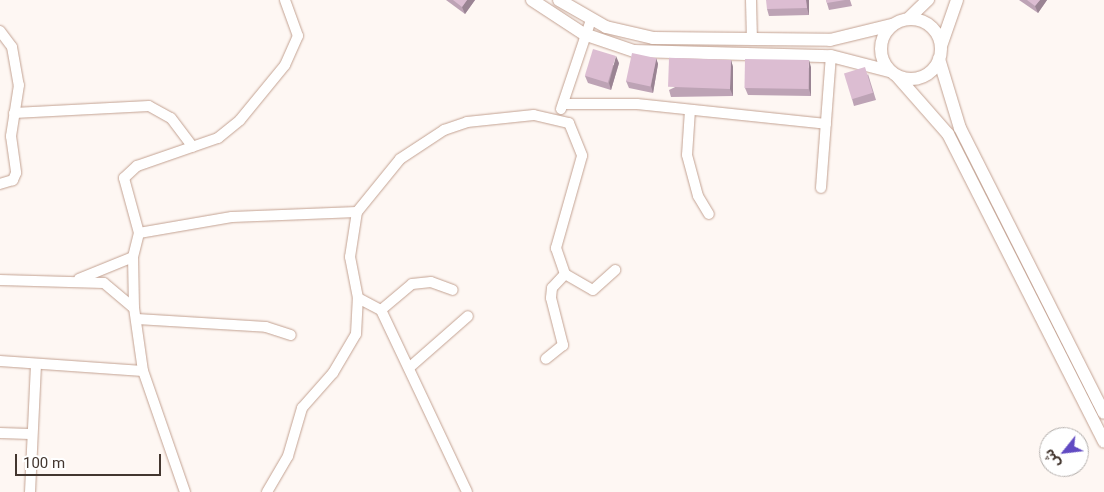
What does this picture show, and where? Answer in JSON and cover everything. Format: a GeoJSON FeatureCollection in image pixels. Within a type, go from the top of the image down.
{"type":"FeatureCollection","features":[{"type":"Feature","properties":{"kind":"street"},"geometry":{"type":"LineString","coordinates":[[185,492],[143,371],[134,308],[133,257],[139,232],[124,178],[128,171],[193,147],[229,131],[285,65],[298,36],[285,0]]}},
{"type":"Feature","properties":{"kind":"street"},"geometry":{"type":"LineString","coordinates":[[532,0],[584,34],[652,54],[831,56],[893,73],[922,77],[939,59]]}},
{"type":"Feature","properties":{"kind":"street"},"geometry":{"type":"LineString","coordinates":[[559,0],[591,20],[653,38],[752,40],[846,39],[908,18],[928,0]]}},
{"type":"Feature","properties":{"kind":"street"},"geometry":{"type":"LineString","coordinates":[[743,55],[752,40],[751,0]]}},
{"type":"Feature","properties":{"kind":"street"},"geometry":{"type":"LineString","coordinates":[[956,0],[941,46],[939,59],[954,114],[1104,413]]}},
{"type":"Feature","properties":{"kind":"street"},"geometry":{"type":"LineString","coordinates":[[908,18],[930,25],[941,46]]}},
{"type":"Feature","properties":{"kind":"street"},"geometry":{"type":"LineString","coordinates":[[558,118],[584,34],[591,20]]}},
{"type":"Feature","properties":{"kind":"street"},"geometry":{"type":"LineString","coordinates":[[892,25],[880,47],[893,73],[948,134],[1104,442]]}},
{"type":"Feature","properties":{"kind":"street"},"geometry":{"type":"LineString","coordinates":[[0,31],[12,47],[17,68],[11,136],[16,173],[12,180],[0,184]]}},
{"type":"Feature","properties":{"kind":"street"},"geometry":{"type":"LineString","coordinates":[[752,40],[759,46],[761,55]]}},
{"type":"Feature","properties":{"kind":"street"},"geometry":{"type":"LineString","coordinates":[[821,188],[831,56]]}},
{"type":"Feature","properties":{"kind":"street"},"geometry":{"type":"LineString","coordinates":[[563,104],[690,110],[826,124]]}},
{"type":"Feature","properties":{"kind":"street"},"geometry":{"type":"LineString","coordinates":[[14,113],[149,106],[171,118],[193,147]]}},
{"type":"Feature","properties":{"kind":"street"},"geometry":{"type":"LineString","coordinates":[[690,110],[687,155],[698,196],[709,214]]}},
{"type":"Feature","properties":{"kind":"street"},"geometry":{"type":"LineString","coordinates":[[267,492],[288,456],[302,408],[333,373],[356,334],[358,298],[350,257],[357,212],[400,159],[444,130],[507,117],[558,118],[569,124],[582,156],[556,248],[565,274],[593,290],[615,270]]}},
{"type":"Feature","properties":{"kind":"street"},"geometry":{"type":"LineString","coordinates":[[139,232],[232,217],[357,212]]}},
{"type":"Feature","properties":{"kind":"street"},"geometry":{"type":"LineString","coordinates":[[74,280],[133,257]]}},
{"type":"Feature","properties":{"kind":"street"},"geometry":{"type":"LineString","coordinates":[[546,359],[563,345],[551,298],[552,288],[565,274]]}},
{"type":"Feature","properties":{"kind":"street"},"geometry":{"type":"LineString","coordinates":[[0,280],[74,280],[104,283],[134,308]]}},
{"type":"Feature","properties":{"kind":"street"},"geometry":{"type":"LineString","coordinates":[[381,310],[412,284],[431,282],[453,290]]}},
{"type":"Feature","properties":{"kind":"street"},"geometry":{"type":"LineString","coordinates":[[358,298],[381,310],[410,367],[467,492]]}},
{"type":"Feature","properties":{"kind":"street"},"geometry":{"type":"LineString","coordinates":[[410,367],[468,316]]}},
{"type":"Feature","properties":{"kind":"street"},"geometry":{"type":"LineString","coordinates":[[136,319],[266,327],[291,335]]}},
{"type":"Feature","properties":{"kind":"street"},"geometry":{"type":"LineString","coordinates":[[1048,331],[1060,325]]}},
{"type":"Feature","properties":{"kind":"street"},"geometry":{"type":"LineString","coordinates":[[0,361],[143,371]]}},
{"type":"Feature","properties":{"kind":"street"},"geometry":{"type":"LineString","coordinates":[[30,492],[30,434],[36,364]]}},
{"type":"Feature","properties":{"kind":"street"},"geometry":{"type":"LineString","coordinates":[[0,433],[30,434]]}},
{"type":"Feature","properties":{"kind":"building"},"geometry":{"type":"Polygon","coordinates":[[[453,0],[467,0],[462,7],[453,0]]]}},
{"type":"Feature","properties":{"kind":"building"},"geometry":{"type":"Polygon","coordinates":[[[766,0],[806,0],[807,8],[767,9],[766,0]]]}},
{"type":"Feature","properties":{"kind":"building"},"geometry":{"type":"Polygon","coordinates":[[[826,0],[845,0],[827,3],[826,0]]]}},
{"type":"Feature","properties":{"kind":"building"},"geometry":{"type":"Polygon","coordinates":[[[1027,0],[1040,0],[1035,6],[1027,0]]]}},
{"type":"Feature","properties":{"kind":"building"},"geometry":{"type":"Polygon","coordinates":[[[593,49],[616,56],[608,83],[585,76],[593,49]]]}},
{"type":"Feature","properties":{"kind":"building"},"geometry":{"type":"Polygon","coordinates":[[[632,53],[656,58],[650,87],[626,81],[632,53]]]}},
{"type":"Feature","properties":{"kind":"building"},"geometry":{"type":"Polygon","coordinates":[[[669,58],[731,60],[730,89],[668,87],[669,58]]]}},
{"type":"Feature","properties":{"kind":"building"},"geometry":{"type":"Polygon","coordinates":[[[745,59],[809,60],[808,89],[744,88],[745,59]]]}},
{"type":"Feature","properties":{"kind":"building"},"geometry":{"type":"Polygon","coordinates":[[[865,67],[873,93],[852,99],[844,73],[865,67]]]}}]}
